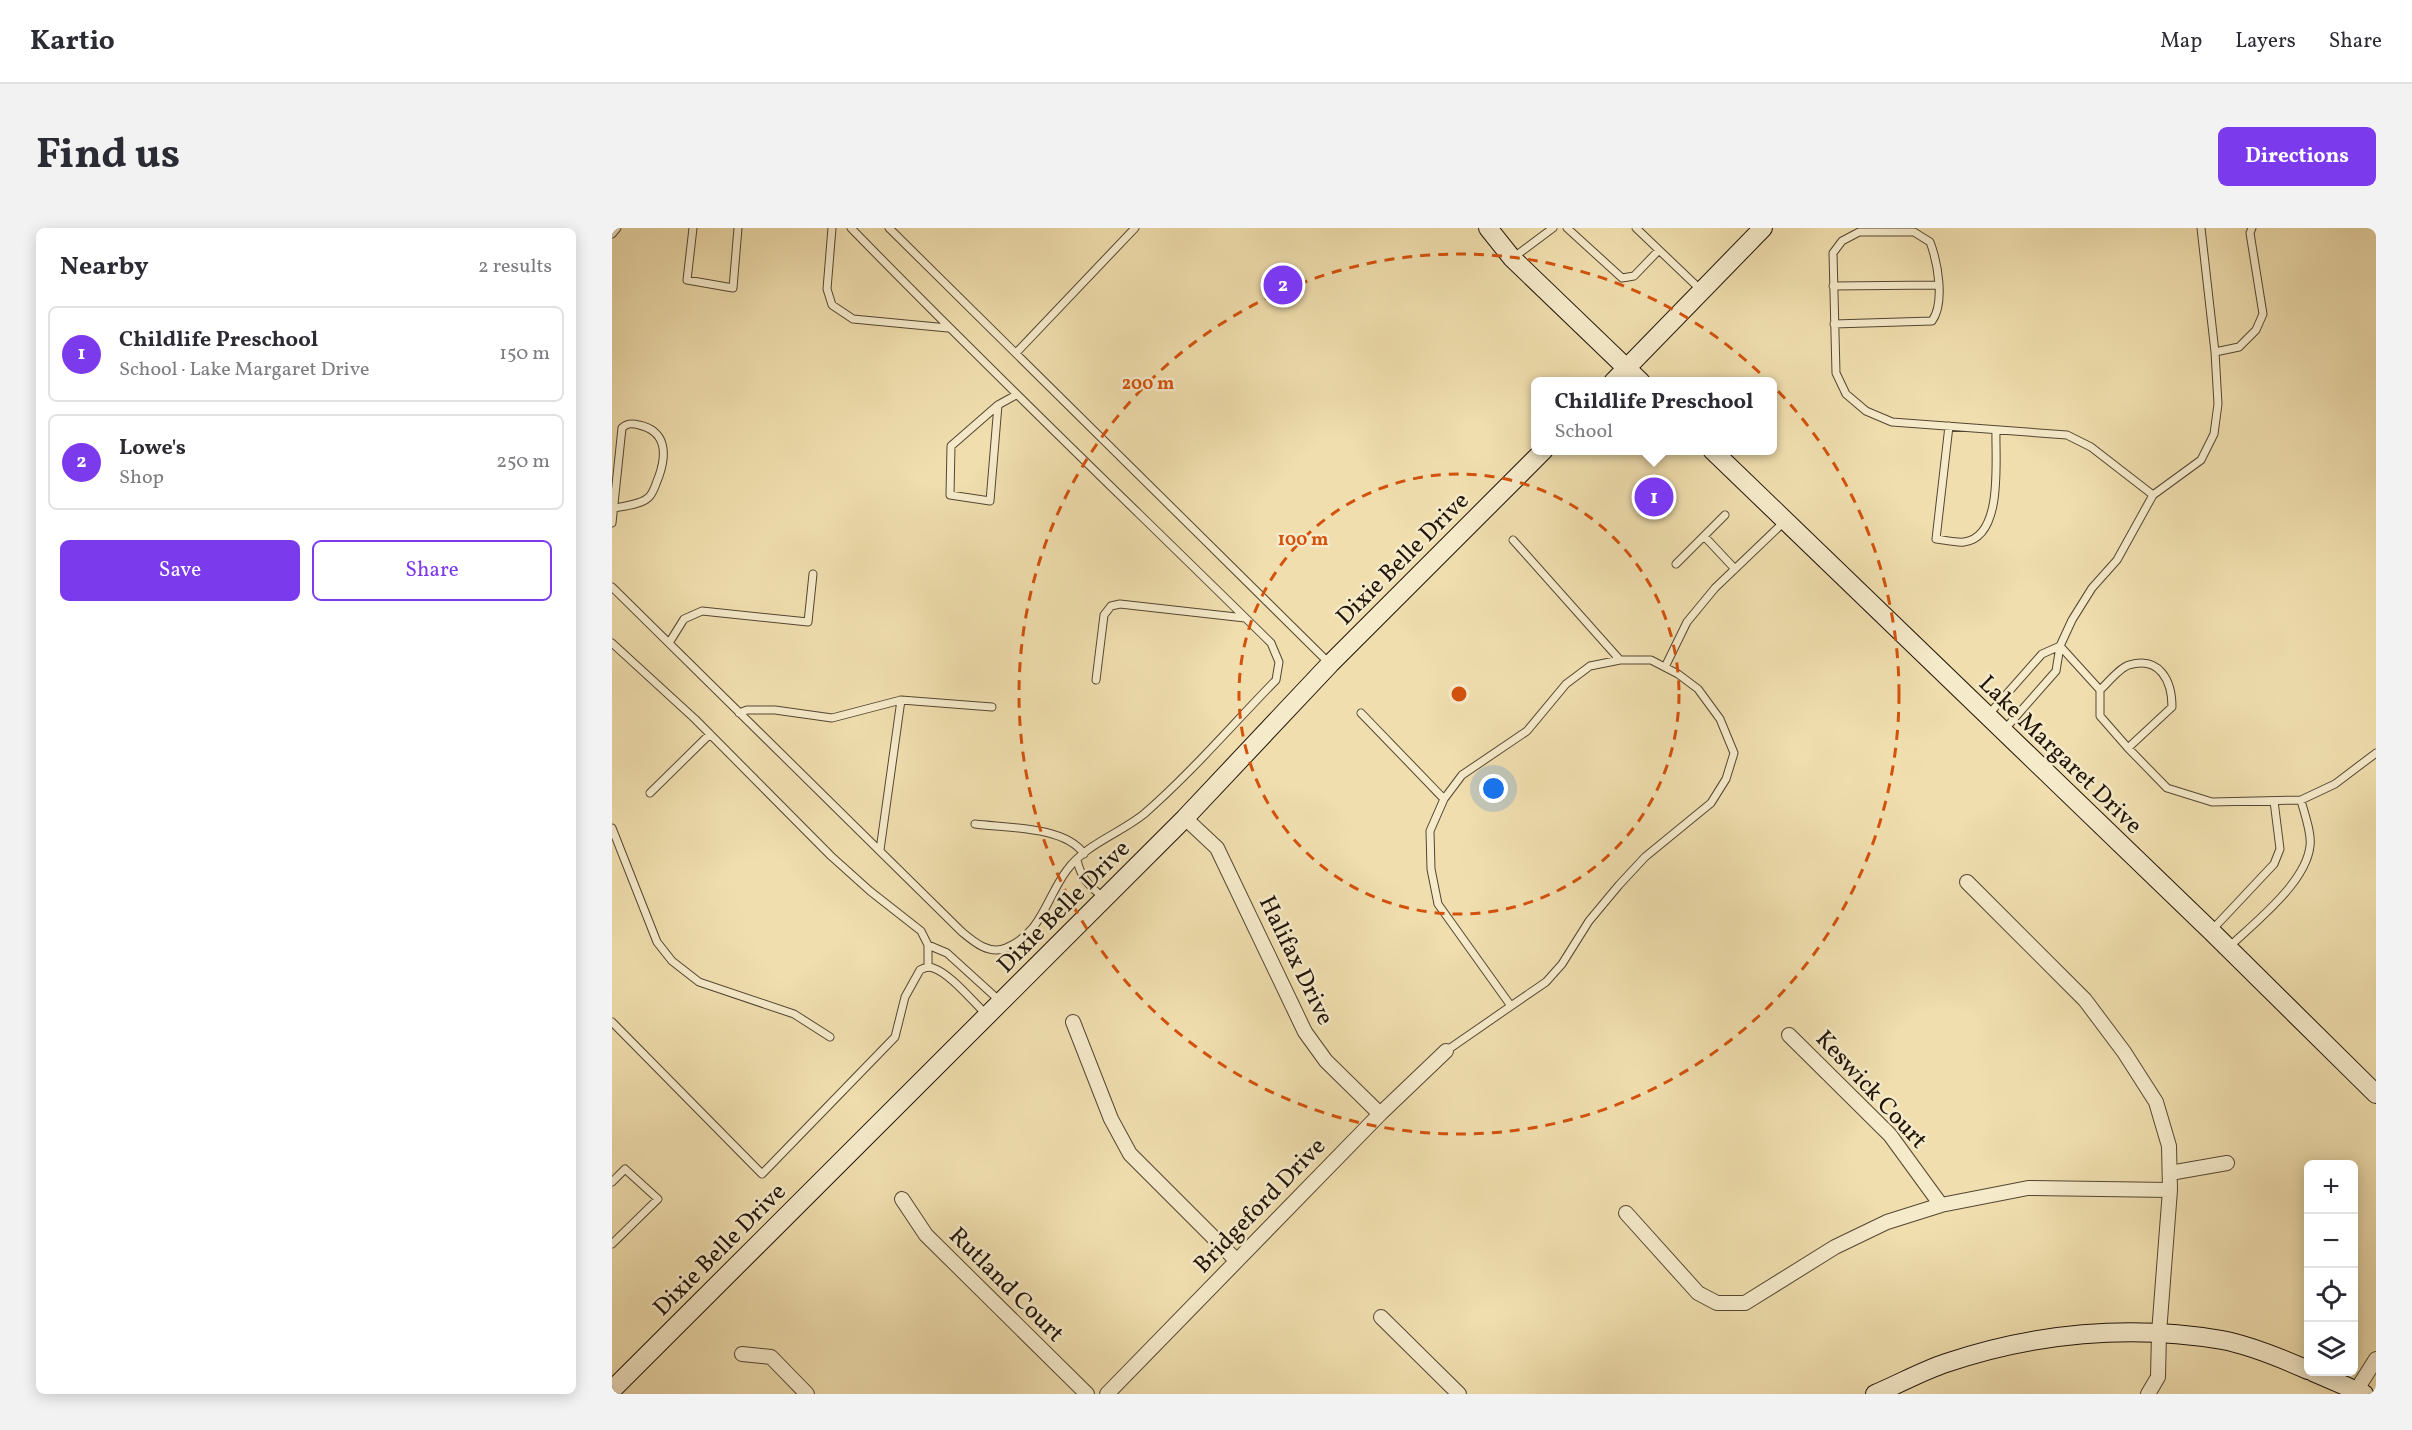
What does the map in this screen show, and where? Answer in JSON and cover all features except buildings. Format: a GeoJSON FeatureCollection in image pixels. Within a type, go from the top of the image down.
{"type":"FeatureCollection","features":[{"type":"Feature","properties":{"kind":"street"},"geometry":{"type":"LineString","coordinates":[[1488,228],[1512,258],[1637,377]]}},
{"type":"Feature","properties":{"kind":"street"},"geometry":{"type":"LineString","coordinates":[[1617,377],[1763,228]]}},
{"type":"Feature","properties":{"kind":"street","name":"Dixie Belle Drive"},"geometry":{"type":"LineString","coordinates":[[612,1390],[1185,818],[1330,664],[1539,455]]}},
{"type":"Feature","properties":{"kind":"street","name":"Lake Margaret Drive"},"geometry":{"type":"LineString","coordinates":[[1717,455],[2229,948],[2376,1094]]}},
{"type":"Feature","properties":{"kind":"street","name":"Halifax Drive"},"geometry":{"type":"LineString","coordinates":[[1185,818],[1217,848],[1305,1032],[1326,1061],[1380,1114]]}},
{"type":"Feature","properties":{"kind":"street"},"geometry":{"type":"LineString","coordinates":[[1967,882],[2085,1000],[2124,1052],[2156,1102],[2169,1146],[2170,1190],[2159,1333],[2158,1377],[2148,1394]]}},
{"type":"Feature","properties":{"kind":"street"},"geometry":{"type":"LineString","coordinates":[[1073,1022],[1111,1119],[1131,1154],[1236,1260]]}},
{"type":"Feature","properties":{"kind":"street","name":"Keswick Court"},"geometry":{"type":"LineString","coordinates":[[1789,1035],[1890,1135],[1941,1205]]}},
{"type":"Feature","properties":{"kind":"street","name":"Bridgeford Drive"},"geometry":{"type":"LineString","coordinates":[[1107,1394],[1380,1114],[1446,1051]]}},
{"type":"Feature","properties":{"kind":"street"},"geometry":{"type":"LineString","coordinates":[[2170,1173],[2227,1163]]}},
{"type":"Feature","properties":{"kind":"street"},"geometry":{"type":"LineString","coordinates":[[1626,1213],[1698,1293],[1717,1303],[1745,1303],[1835,1247],[1887,1222],[1941,1205],[2028,1188],[2170,1190]]}},
{"type":"Feature","properties":{"kind":"street","name":"Rutland Court"},"geometry":{"type":"LineString","coordinates":[[902,1199],[926,1235],[1086,1394]]}},
{"type":"Feature","properties":{"kind":"street"},"geometry":{"type":"LineString","coordinates":[[1381,1317],[1459,1394]]}},
{"type":"Feature","properties":{"kind":"street"},"geometry":{"type":"LineString","coordinates":[[1875,1394],[1945,1363],[2023,1341],[2092,1334],[2159,1333],[2224,1340],[2304,1369]]}},
{"type":"Feature","properties":{"kind":"street"},"geometry":{"type":"LineString","coordinates":[[742,1354],[771,1357],[807,1394]]}},
{"type":"Feature","properties":{"kind":"street"},"geometry":{"type":"LineString","coordinates":[[2324,1376],[2358,1392],[2376,1359]]}},
{"type":"Feature","properties":{"kind":"lane"},"geometry":{"type":"LineString","coordinates":[[612,234],[617,228]]}},
{"type":"Feature","properties":{"kind":"lane"},"geometry":{"type":"LineString","coordinates":[[693,228],[687,280],[733,288],[738,228]]}},
{"type":"Feature","properties":{"kind":"lane"},"geometry":{"type":"LineString","coordinates":[[832,228],[827,289],[832,305],[853,319],[948,328]]}},
{"type":"Feature","properties":{"kind":"lane"},"geometry":{"type":"LineString","coordinates":[[612,587],[974,942],[989,949],[1000,950],[1022,939],[1046,909],[1066,871],[1084,854],[1148,810],[1276,680],[1279,662],[1271,643],[948,328],[850,228]]}},
{"type":"Feature","properties":{"kind":"lane"},"geometry":{"type":"LineString","coordinates":[[889,228],[1330,664]]}},
{"type":"Feature","properties":{"kind":"lane"},"geometry":{"type":"LineString","coordinates":[[1016,353],[1135,228]]}},
{"type":"Feature","properties":{"kind":"lane"},"geometry":{"type":"LineString","coordinates":[[1512,258],[1553,228]]}},
{"type":"Feature","properties":{"kind":"lane"},"geometry":{"type":"LineString","coordinates":[[1567,228],[1622,278],[1634,276],[1659,250]]}},
{"type":"Feature","properties":{"kind":"lane"},"geometry":{"type":"LineString","coordinates":[[1636,228],[1702,291]]}},
{"type":"Feature","properties":{"kind":"lane"},"geometry":{"type":"LineString","coordinates":[[2003,732],[2056,671],[2060,646],[2092,588],[2116,560],[2153,495],[2201,460],[2214,434],[2218,404],[2215,352],[2201,228]]}},
{"type":"Feature","properties":{"kind":"lane"},"geometry":{"type":"LineString","coordinates":[[2215,352],[2239,347],[2256,330],[2263,314],[2250,233],[2252,228]]}},
{"type":"Feature","properties":{"kind":"lane"},"geometry":{"type":"LineString","coordinates":[[1834,324],[1932,321],[1938,312],[1937,261],[1930,242],[1914,232],[1859,232],[1842,241],[1833,253],[1833,286],[1834,324],[1836,373],[1846,394],[1866,411],[1892,422],[2067,435],[2091,447],[2153,495]]}},
{"type":"Feature","properties":{"kind":"lane"},"geometry":{"type":"LineString","coordinates":[[1833,286],[1938,285]]}},
{"type":"Feature","properties":{"kind":"lane"},"geometry":{"type":"LineString","coordinates":[[998,405],[990,501],[950,495],[951,446],[998,405],[1016,395]]}},
{"type":"Feature","properties":{"kind":"lane"},"geometry":{"type":"LineString","coordinates":[[612,523],[622,428],[626,424],[633,423],[648,427],[663,441],[664,454],[654,489],[648,498],[614,508]]}},
{"type":"Feature","properties":{"kind":"lane"},"geometry":{"type":"LineString","coordinates":[[1949,426],[1936,539],[1965,542],[1980,535],[1990,522],[1994,508],[1996,430]]}},
{"type":"Feature","properties":{"kind":"lane"},"geometry":{"type":"LineString","coordinates":[[1676,564],[1725,514]]}},
{"type":"Feature","properties":{"kind":"lane"},"geometry":{"type":"LineString","coordinates":[[1665,667],[1687,622],[1715,588],[1785,521]]}},
{"type":"Feature","properties":{"kind":"lane"},"geometry":{"type":"LineString","coordinates":[[1704,536],[1735,569]]}},
{"type":"Feature","properties":{"kind":"lane"},"geometry":{"type":"LineString","coordinates":[[1512,540],[1620,660]]}},
{"type":"Feature","properties":{"kind":"lane"},"geometry":{"type":"LineString","coordinates":[[669,644],[684,619],[702,611],[807,622],[813,574]]}},
{"type":"Feature","properties":{"kind":"lane"},"geometry":{"type":"LineString","coordinates":[[1096,680],[1104,615],[1111,606],[1120,604],[1245,618]]}},
{"type":"Feature","properties":{"kind":"lane"},"geometry":{"type":"LineString","coordinates":[[612,643],[710,734],[831,856],[870,891],[921,931],[928,945],[928,967]]}},
{"type":"Feature","properties":{"kind":"lane"},"geometry":{"type":"LineString","coordinates":[[2060,646],[2100,690],[2100,716],[2167,788],[2212,802],[2301,800],[2335,784],[2376,753]]}},
{"type":"Feature","properties":{"kind":"lane"},"geometry":{"type":"LineString","coordinates":[[1987,717],[2042,654],[2060,646]]}},
{"type":"Feature","properties":{"kind":"lane"},"geometry":{"type":"LineString","coordinates":[[1446,1051],[1546,982],[1562,964],[1589,921],[1619,885],[1645,857],[1712,803],[1726,779],[1734,753],[1720,719],[1698,689],[1651,660],[1620,660],[1590,666],[1566,684],[1527,731],[1462,775],[1444,799],[1430,831],[1431,869],[1438,904],[1511,1006]]}},
{"type":"Feature","properties":{"kind":"lane"},"geometry":{"type":"LineString","coordinates":[[2100,690],[2127,665],[2147,664],[2164,673],[2172,691],[2172,707],[2128,748]]}},
{"type":"Feature","properties":{"kind":"lane"},"geometry":{"type":"LineString","coordinates":[[739,713],[747,710],[775,710],[832,718],[901,700],[992,707]]}},
{"type":"Feature","properties":{"kind":"lane"},"geometry":{"type":"LineString","coordinates":[[880,850],[901,700]]}},
{"type":"Feature","properties":{"kind":"lane"},"geometry":{"type":"LineString","coordinates":[[1361,712],[1444,799]]}},
{"type":"Feature","properties":{"kind":"lane"},"geometry":{"type":"LineString","coordinates":[[650,793],[710,734]]}},
{"type":"Feature","properties":{"kind":"lane"},"geometry":{"type":"LineString","coordinates":[[2229,948],[2294,883],[2304,865],[2310,845],[2301,800]]}},
{"type":"Feature","properties":{"kind":"lane"},"geometry":{"type":"LineString","coordinates":[[2211,931],[2274,864],[2280,849],[2274,801]]}},
{"type":"Feature","properties":{"kind":"lane"},"geometry":{"type":"LineString","coordinates":[[975,824],[1056,834],[1079,847],[1084,854]]}},
{"type":"Feature","properties":{"kind":"lane"},"geometry":{"type":"LineString","coordinates":[[612,828],[657,942],[672,961],[699,982],[794,1014],[830,1038]]}},
{"type":"Feature","properties":{"kind":"lane"},"geometry":{"type":"LineString","coordinates":[[1077,860],[1080,874],[1085,882],[1104,898]]}},
{"type":"Feature","properties":{"kind":"lane"},"geometry":{"type":"LineString","coordinates":[[928,945],[947,953],[1001,1002]]}},
{"type":"Feature","properties":{"kind":"lane"},"geometry":{"type":"LineString","coordinates":[[612,1022],[762,1174],[896,1037],[904,997],[920,970],[928,967],[934,968],[948,978],[987,1015]]}},
{"type":"Feature","properties":{"kind":"lane"},"geometry":{"type":"LineString","coordinates":[[612,1182],[625,1169],[658,1199],[612,1244]]}},
{"type":"Feature","properties":{"kind":"place","name":"Lowe's"},"geometry":{"type":"Point","coordinates":[1283,285]}},
{"type":"Feature","properties":{"kind":"place","name":"Childlife Preschool"},"geometry":{"type":"Point","coordinates":[1654,497]}}]}
